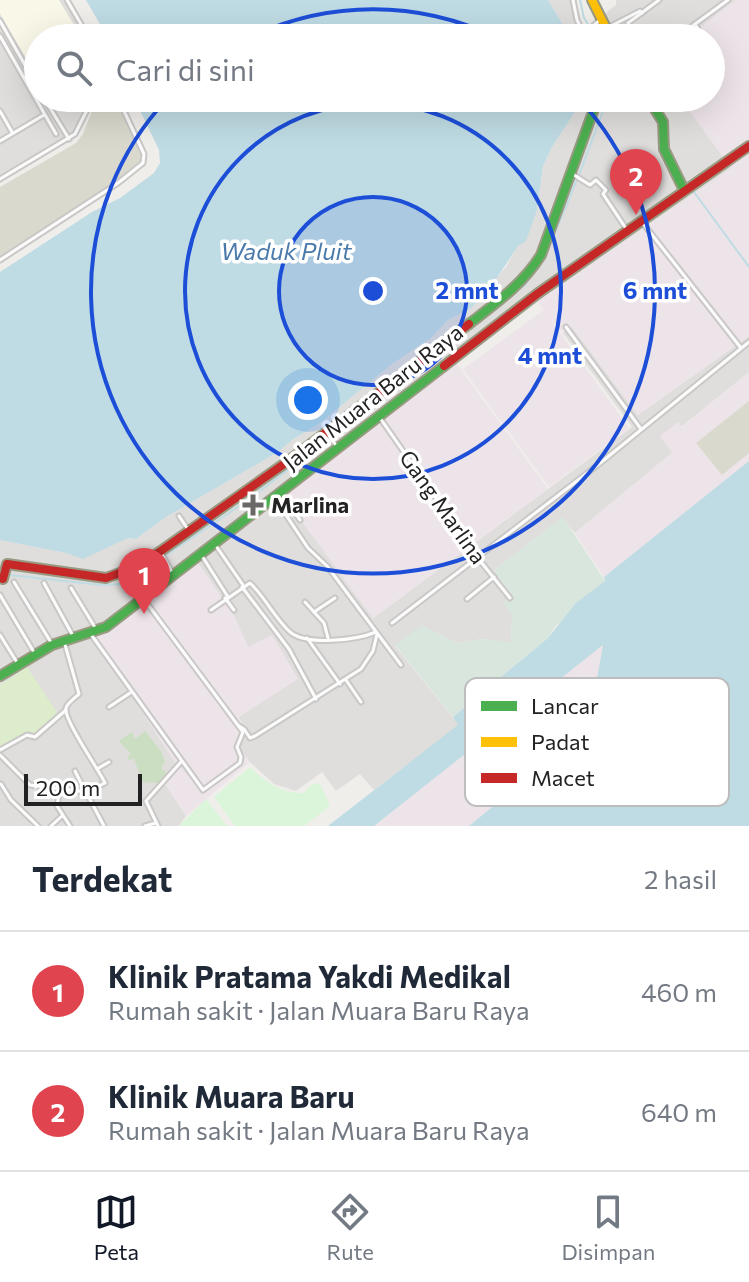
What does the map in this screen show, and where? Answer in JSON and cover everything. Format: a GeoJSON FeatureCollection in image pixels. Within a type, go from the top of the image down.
{"type":"FeatureCollection","features":[{"type":"Feature","properties":{"kind":"street"},"geometry":{"type":"LineString","coordinates":[[67,0],[81,24]]}},
{"type":"Feature","properties":{"kind":"street"},"geometry":{"type":"LineString","coordinates":[[573,0],[579,24]]}},
{"type":"Feature","properties":{"kind":"street"},"geometry":{"type":"LineString","coordinates":[[592,0],[600,24]]}},
{"type":"Feature","properties":{"kind":"street"},"geometry":{"type":"LineString","coordinates":[[629,24],[659,0]]}},
{"type":"Feature","properties":{"kind":"street"},"geometry":{"type":"LineString","coordinates":[[695,24],[728,0]]}},
{"type":"Feature","properties":{"kind":"street"},"geometry":{"type":"LineString","coordinates":[[615,24],[640,11],[642,13]]}},
{"type":"Feature","properties":{"kind":"street"},"geometry":{"type":"LineString","coordinates":[[0,21],[24,63]]}},
{"type":"Feature","properties":{"kind":"street"},"geometry":{"type":"LineString","coordinates":[[0,36],[24,80]]}},
{"type":"Feature","properties":{"kind":"street"},"geometry":{"type":"LineString","coordinates":[[0,111],[13,134]]}},
{"type":"Feature","properties":{"kind":"street"},"geometry":{"type":"LineString","coordinates":[[42,112],[56,134]]}},
{"type":"Feature","properties":{"kind":"street"},"geometry":{"type":"LineString","coordinates":[[52,112],[67,140]]}},
{"type":"Feature","properties":{"kind":"street"},"geometry":{"type":"LineString","coordinates":[[0,179],[67,140],[80,127],[87,112]]}},
{"type":"Feature","properties":{"kind":"street"},"geometry":{"type":"LineString","coordinates":[[0,260],[118,183],[143,163],[144,154],[124,112]]}},
{"type":"Feature","properties":{"kind":"street"},"geometry":{"type":"LineString","coordinates":[[3,570],[106,578],[129,571],[327,432],[520,282],[541,255],[593,112]]}},
{"type":"Feature","properties":{"kind":"street"},"geometry":{"type":"LineString","coordinates":[[657,112],[663,122],[664,149],[684,190]]}},
{"type":"Feature","properties":{"kind":"street"},"geometry":{"type":"LineString","coordinates":[[0,141],[44,115]]}},
{"type":"Feature","properties":{"kind":"street","name":"Jalan Muara Baru Raya"},"geometry":{"type":"LineString","coordinates":[[0,676],[52,645],[93,632],[142,598],[525,303],[749,146]]}},
{"type":"Feature","properties":{"kind":"street"},"geometry":{"type":"LineString","coordinates":[[571,173],[590,185],[596,180],[606,190],[603,194],[627,230]]}},
{"type":"Feature","properties":{"kind":"street"},"geometry":{"type":"LineString","coordinates":[[641,220],[741,348]]}},
{"type":"Feature","properties":{"kind":"street"},"geometry":{"type":"LineString","coordinates":[[566,327],[641,429]]}},
{"type":"Feature","properties":{"kind":"street"},"geometry":{"type":"LineString","coordinates":[[392,623],[749,342]]}},
{"type":"Feature","properties":{"kind":"street","name":"Gang Marlina"},"geometry":{"type":"LineString","coordinates":[[378,415],[477,557],[510,598]]}},
{"type":"Feature","properties":{"kind":"street"},"geometry":{"type":"LineString","coordinates":[[327,432],[337,447]]}},
{"type":"Feature","properties":{"kind":"street"},"geometry":{"type":"LineString","coordinates":[[277,495],[300,520]]}},
{"type":"Feature","properties":{"kind":"street"},"geometry":{"type":"LineString","coordinates":[[277,495],[308,548],[327,566],[401,665]]}},
{"type":"Feature","properties":{"kind":"street"},"geometry":{"type":"LineString","coordinates":[[179,516],[189,531]]}},
{"type":"Feature","properties":{"kind":"street"},"geometry":{"type":"LineString","coordinates":[[214,543],[289,649],[316,699]]}},
{"type":"Feature","properties":{"kind":"street"},"geometry":{"type":"LineString","coordinates":[[160,551],[173,574]]}},
{"type":"Feature","properties":{"kind":"street"},"geometry":{"type":"LineString","coordinates":[[199,553],[234,610]]}},
{"type":"Feature","properties":{"kind":"street"},"geometry":{"type":"LineString","coordinates":[[467,599],[494,577]]}},
{"type":"Feature","properties":{"kind":"street"},"geometry":{"type":"LineString","coordinates":[[14,582],[52,645]]}},
{"type":"Feature","properties":{"kind":"street"},"geometry":{"type":"LineString","coordinates":[[44,583],[74,638]]}},
{"type":"Feature","properties":{"kind":"street"},"geometry":{"type":"LineString","coordinates":[[211,610],[243,586],[252,584],[271,612],[293,635],[329,640],[354,639],[376,633]]}},
{"type":"Feature","properties":{"kind":"street"},"geometry":{"type":"LineString","coordinates":[[71,588],[130,693],[203,790],[241,760],[237,747],[243,732],[142,598]]}},
{"type":"Feature","properties":{"kind":"street"},"geometry":{"type":"LineString","coordinates":[[0,595],[35,654]]}},
{"type":"Feature","properties":{"kind":"street"},"geometry":{"type":"LineString","coordinates":[[314,612],[335,598]]}},
{"type":"Feature","properties":{"kind":"street"},"geometry":{"type":"LineString","coordinates":[[305,602],[325,625],[329,640]]}},
{"type":"Feature","properties":{"kind":"street"},"geometry":{"type":"LineString","coordinates":[[239,726],[250,738],[346,680],[362,667],[373,651],[376,633]]}},
{"type":"Feature","properties":{"kind":"street"},"geometry":{"type":"LineString","coordinates":[[0,635],[18,664]]}},
{"type":"Feature","properties":{"kind":"street"},"geometry":{"type":"LineString","coordinates":[[307,638],[340,684]]}},
{"type":"Feature","properties":{"kind":"street"},"geometry":{"type":"LineString","coordinates":[[64,641],[78,695],[83,699]]}},
{"type":"Feature","properties":{"kind":"street"},"geometry":{"type":"LineString","coordinates":[[346,680],[361,702]]}},
{"type":"Feature","properties":{"kind":"street"},"geometry":{"type":"LineString","coordinates":[[109,707],[130,693]]}},
{"type":"Feature","properties":{"kind":"street"},"geometry":{"type":"LineString","coordinates":[[66,710],[105,783],[86,792],[28,784],[0,752],[27,735],[35,737],[78,695]]}},
{"type":"Feature","properties":{"kind":"street"},"geometry":{"type":"LineString","coordinates":[[145,826],[157,824],[146,801],[181,761]]}},
{"type":"Feature","properties":{"kind":"street"},"geometry":{"type":"LineString","coordinates":[[97,769],[109,762]]}},
{"type":"Feature","properties":{"kind":"street"},"geometry":{"type":"LineString","coordinates":[[75,771],[104,826]]}},
{"type":"Feature","properties":{"kind":"street"},"geometry":{"type":"LineString","coordinates":[[0,784],[11,800],[38,826]]}},
{"type":"Feature","properties":{"kind":"street"},"geometry":{"type":"LineString","coordinates":[[60,788],[57,806],[70,826]]}},
{"type":"Feature","properties":{"kind":"street"},"geometry":{"type":"LineString","coordinates":[[51,826],[62,816]]}},
{"type":"Feature","properties":{"kind":"shaded area"},"geometry":{"type":"Polygon","coordinates":[[[0,0],[63,0],[77,24],[24,24],[24,112],[83,112],[72,135],[0,178],[0,0]]]}},
{"type":"Feature","properties":{"kind":"shaded area"},"geometry":{"type":"Polygon","coordinates":[[[0,0],[59,0],[74,24],[24,24],[24,55],[0,14],[0,0]]]}},
{"type":"Feature","properties":{"kind":"shaded area"},"geometry":{"type":"Polygon","coordinates":[[[548,0],[573,0],[583,24],[563,24],[548,0]]]}},
{"type":"Feature","properties":{"kind":"shaded area"},"geometry":{"type":"Polygon","coordinates":[[[616,0],[736,0],[705,24],[603,24],[599,18],[616,5],[616,0]]]}},
{"type":"Feature","properties":{"kind":"shaded area"},"geometry":{"type":"Polygon","coordinates":[[[736,0],[749,0],[749,336],[638,415],[572,327],[563,333],[548,316],[629,428],[549,487],[463,369],[544,310],[538,302],[548,294],[731,168],[690,112],[725,112],[725,24],[705,24],[736,0]]]}},
{"type":"Feature","properties":{"kind":"shaded area"},"geometry":{"type":"Polygon","coordinates":[[[92,112],[121,112],[142,155],[142,162],[0,256],[0,187],[76,143],[92,112]]]}},
{"type":"Feature","properties":{"kind":"shaded area"},"geometry":{"type":"Polygon","coordinates":[[[575,112],[690,112],[732,168],[548,294],[284,496],[373,618],[632,427],[563,333],[572,327],[638,415],[749,336],[749,372],[681,427],[660,436],[673,452],[575,533],[562,518],[494,570],[513,597],[511,643],[482,639],[457,643],[422,626],[395,646],[459,725],[374,790],[360,774],[336,791],[322,772],[296,791],[274,784],[250,762],[238,746],[238,717],[298,678],[248,647],[234,616],[198,563],[94,639],[179,767],[164,782],[186,816],[179,826],[0,826],[0,751],[32,731],[36,736],[28,667],[0,685],[0,540],[83,558],[128,538],[136,539],[166,517],[278,452],[320,423],[392,364],[431,338],[448,320],[470,309],[506,267],[537,210],[543,166],[575,112]]]}},
{"type":"Feature","properties":{"kind":"shaded area"},"geometry":{"type":"Polygon","coordinates":[[[457,364],[548,489],[373,618],[283,496],[457,364]]]}},
{"type":"Feature","properties":{"kind":"shaded area"},"geometry":{"type":"Polygon","coordinates":[[[749,372],[749,461],[604,577],[575,533],[672,453],[660,436],[678,422],[682,427],[749,372]]]}},
{"type":"Feature","properties":{"kind":"shaded area"},"geometry":{"type":"Polygon","coordinates":[[[749,401],[749,453],[722,475],[696,443],[749,401]]]}},
{"type":"Feature","properties":{"kind":"shaded area"},"geometry":{"type":"Polygon","coordinates":[[[563,517],[605,581],[555,627],[548,638],[500,678],[465,678],[465,707],[453,717],[395,645],[422,625],[457,643],[482,639],[511,642],[512,615],[503,603],[512,596],[494,570],[563,517]]]}},
{"type":"Feature","properties":{"kind":"shaded area"},"geometry":{"type":"Polygon","coordinates":[[[198,563],[234,616],[248,647],[272,635],[298,679],[239,717],[247,733],[238,746],[250,762],[186,816],[164,782],[178,767],[94,638],[111,629],[198,563]]]}},
{"type":"Feature","properties":{"kind":"shaded area"},"geometry":{"type":"Polygon","coordinates":[[[604,644],[598,678],[561,678],[604,644]]]}},
{"type":"Feature","properties":{"kind":"shaded area"},"geometry":{"type":"Polygon","coordinates":[[[465,754],[465,806],[494,806],[469,826],[374,826],[465,754]]]}},
{"type":"Feature","properties":{"kind":"green space"},"geometry":{"type":"Polygon","coordinates":[[[27,667],[60,717],[36,737],[32,731],[0,751],[0,685],[27,667]]]}},
{"type":"Feature","properties":{"kind":"green space"},"geometry":{"type":"Polygon","coordinates":[[[145,731],[165,761],[161,768],[168,774],[159,783],[143,782],[134,759],[129,760],[127,757],[131,754],[119,741],[132,732],[135,739],[145,731]]]}},
{"type":"Feature","properties":{"kind":"green space"},"geometry":{"type":"Polygon","coordinates":[[[250,767],[268,782],[288,791],[304,793],[311,785],[320,783],[330,806],[304,826],[235,826],[214,797],[250,767]]]}},
{"type":"Feature","properties":{"kind":"green space"},"geometry":{"type":"Polygon","coordinates":[[[206,799],[227,826],[181,826],[181,824],[206,799]]]}},
{"type":"Feature","properties":{"kind":"water"},"geometry":{"type":"Polygon","coordinates":[[[86,0],[548,0],[563,24],[100,24],[86,0]]]}},
{"type":"Feature","properties":{"kind":"water","name":"Waduk Pluit"},"geometry":{"type":"Polygon","coordinates":[[[141,112],[575,112],[543,166],[537,210],[526,241],[518,246],[489,290],[470,309],[448,320],[431,338],[392,364],[320,423],[278,452],[166,517],[136,539],[128,538],[83,559],[0,540],[0,272],[92,212],[120,198],[154,173],[160,163],[159,150],[141,112]]]}},
{"type":"Feature","properties":{"kind":"water"},"geometry":{"type":"Polygon","coordinates":[[[749,461],[749,826],[469,826],[494,806],[729,806],[729,678],[597,678],[603,645],[561,678],[500,678],[548,638],[576,603],[605,581],[604,577],[749,461]]]}},
{"type":"Feature","properties":{"kind":"water"},"geometry":{"type":"Polygon","coordinates":[[[465,707],[465,754],[374,826],[328,826],[458,725],[453,717],[465,707]]]}},
{"type":"Feature","properties":{"kind":"waterway"},"geometry":{"type":"LineString","coordinates":[[580,0],[588,24]]}},
{"type":"Feature","properties":{"kind":"waterway"},"geometry":{"type":"LineString","coordinates":[[579,175],[603,112]]}},
{"type":"Feature","properties":{"kind":"waterway"},"geometry":{"type":"LineString","coordinates":[[333,437],[525,285],[548,247],[577,179]]}},
{"type":"Feature","properties":{"kind":"waterway"},"geometry":{"type":"LineString","coordinates":[[694,192],[749,267]]}},
{"type":"Feature","properties":{"kind":"waterway"},"geometry":{"type":"LineString","coordinates":[[165,556],[245,502],[329,439]]}},
{"type":"Feature","properties":{"kind":"waterway"},"geometry":{"type":"LineString","coordinates":[[0,574],[102,585],[120,584],[161,558]]}},
{"type":"Feature","properties":{"kind":"traffic: fast"},"geometry":{"type":"LineString","coordinates":[[469,324],[517,284],[541,255],[593,112]]}},
{"type":"Feature","properties":{"kind":"traffic: fast"},"geometry":{"type":"LineString","coordinates":[[657,112],[663,122],[664,149],[684,190]]}},
{"type":"Feature","properties":{"kind":"traffic: fast"},"geometry":{"type":"LineString","coordinates":[[0,676],[52,645],[106,627],[444,366]]}},
{"type":"Feature","properties":{"kind":"traffic: slow"},"geometry":{"type":"LineString","coordinates":[[592,0],[604,24]]}},
{"type":"Feature","properties":{"kind":"traffic: jam"},"geometry":{"type":"LineString","coordinates":[[444,366],[537,294],[749,146]]}},
{"type":"Feature","properties":{"kind":"traffic: jam"},"geometry":{"type":"LineString","coordinates":[[0,578],[3,579],[7,564],[106,578],[141,565],[291,459],[469,324]]}},
{"type":"Feature","properties":{"kind":"place","name":"Klinik Muara Baru"},"geometry":{"type":"Point","coordinates":[636,215]}},
{"type":"Feature","properties":{"kind":"place","name":"Marlina"},"geometry":{"type":"Point","coordinates":[253,505]}},
{"type":"Feature","properties":{"kind":"place","name":"Klinik Pratama Yakdi Medikal"},"geometry":{"type":"Point","coordinates":[144,614]}}]}
